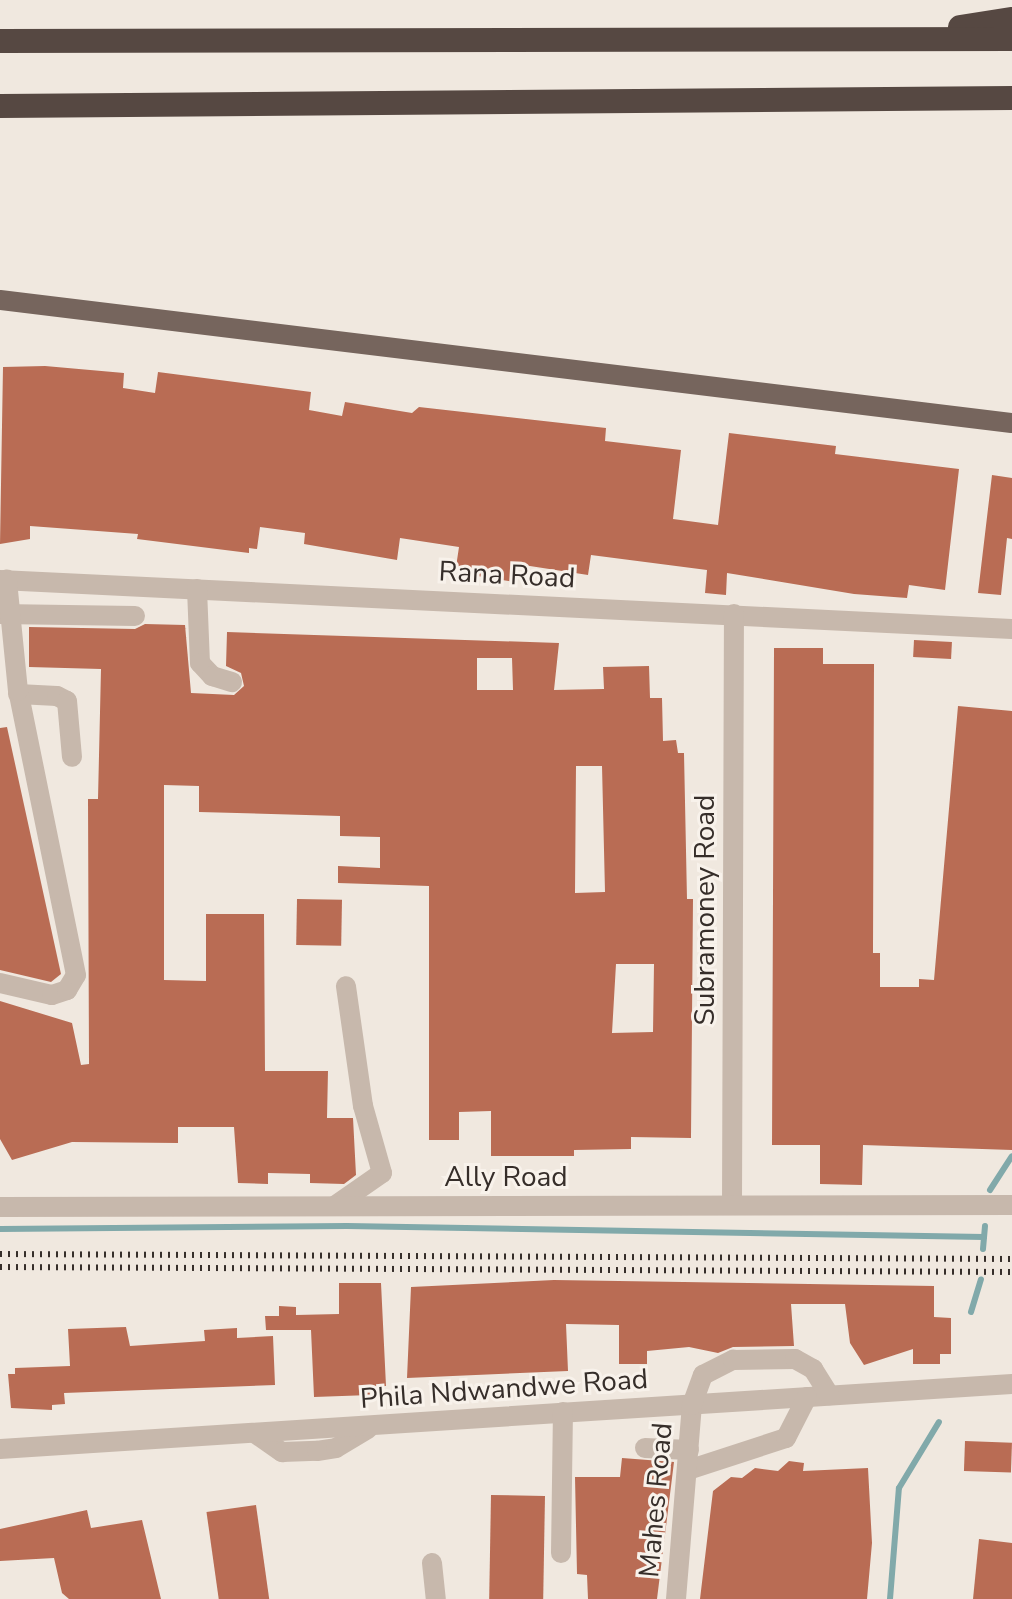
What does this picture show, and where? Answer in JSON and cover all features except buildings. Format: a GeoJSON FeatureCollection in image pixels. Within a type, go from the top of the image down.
{"type":"FeatureCollection","features":[{"type":"Feature","properties":{"kind":"highway"},"geometry":{"type":"LineString","coordinates":[[875,40],[1012,19]]}},
{"type":"Feature","properties":{"kind":"highway"},"geometry":{"type":"LineString","coordinates":[[0,41],[1012,39]]}},
{"type":"Feature","properties":{"kind":"highway"},"geometry":{"type":"LineString","coordinates":[[0,106],[1012,98]]}},
{"type":"Feature","properties":{"kind":"highway"},"geometry":{"type":"LineString","coordinates":[[907,100],[1012,105]]}},
{"type":"Feature","properties":{"kind":"main road"},"geometry":{"type":"LineString","coordinates":[[0,300],[1012,423]]}},
{"type":"Feature","properties":{"kind":"street","name":"Rana Road"},"geometry":{"type":"LineString","coordinates":[[4,580],[1012,629]]}},
{"type":"Feature","properties":{"kind":"street"},"geometry":{"type":"LineString","coordinates":[[0,983],[52,995],[67,990],[76,975],[18,694],[5,614],[4,580]]}},
{"type":"Feature","properties":{"kind":"street"},"geometry":{"type":"LineString","coordinates":[[197,589],[200,663],[212,676],[232,682]]}},
{"type":"Feature","properties":{"kind":"street"},"geometry":{"type":"LineString","coordinates":[[5,614],[135,616]]}},
{"type":"Feature","properties":{"kind":"street","name":"Subramoney Road"},"geometry":{"type":"LineString","coordinates":[[732,1205],[734,614]]}},
{"type":"Feature","properties":{"kind":"street"},"geometry":{"type":"LineString","coordinates":[[18,694],[67,701],[72,757]]}},
{"type":"Feature","properties":{"kind":"street"},"geometry":{"type":"LineString","coordinates":[[336,1205],[382,1173],[363,1106],[346,986]]}},
{"type":"Feature","properties":{"kind":"street","name":"Ally Road"},"geometry":{"type":"LineString","coordinates":[[0,1207],[1012,1205]]}},
{"type":"Feature","properties":{"kind":"street"},"geometry":{"type":"LineString","coordinates":[[692,1405],[696,1386],[711,1368],[762,1357],[805,1362],[829,1395]]}},
{"type":"Feature","properties":{"kind":"street","name":"Phila Ndwandwe Road"},"geometry":{"type":"LineString","coordinates":[[0,1449],[1012,1384]]}},
{"type":"Feature","properties":{"kind":"street"},"geometry":{"type":"LineString","coordinates":[[645,1448],[688,1460],[786,1438],[807,1397]]}},
{"type":"Feature","properties":{"kind":"street","name":"Mahes Road"},"geometry":{"type":"LineString","coordinates":[[676,1599],[692,1405]]}},
{"type":"Feature","properties":{"kind":"street"},"geometry":{"type":"LineString","coordinates":[[561,1553],[563,1412]]}},
{"type":"Feature","properties":{"kind":"street"},"geometry":{"type":"LineString","coordinates":[[432,1563],[436,1599]]}},
{"type":"Feature","properties":{"kind":"waterway"},"geometry":{"type":"LineString","coordinates":[[990,1190],[1012,1156]]}},
{"type":"Feature","properties":{"kind":"waterway"},"geometry":{"type":"LineString","coordinates":[[0,1229],[347,1226],[984,1237]]}},
{"type":"Feature","properties":{"kind":"waterway"},"geometry":{"type":"LineString","coordinates":[[983,1249],[985,1226]]}},
{"type":"Feature","properties":{"kind":"waterway"},"geometry":{"type":"LineString","coordinates":[[971,1312],[981,1279]]}},
{"type":"Feature","properties":{"kind":"waterway"},"geometry":{"type":"LineString","coordinates":[[890,1599],[899,1488],[939,1422]]}},
{"type":"Feature","properties":{"kind":"railway"},"geometry":{"type":"LineString","coordinates":[[0,1254],[1012,1259]]}},
{"type":"Feature","properties":{"kind":"railway"},"geometry":{"type":"LineString","coordinates":[[0,1267],[1012,1272]]}}]}
